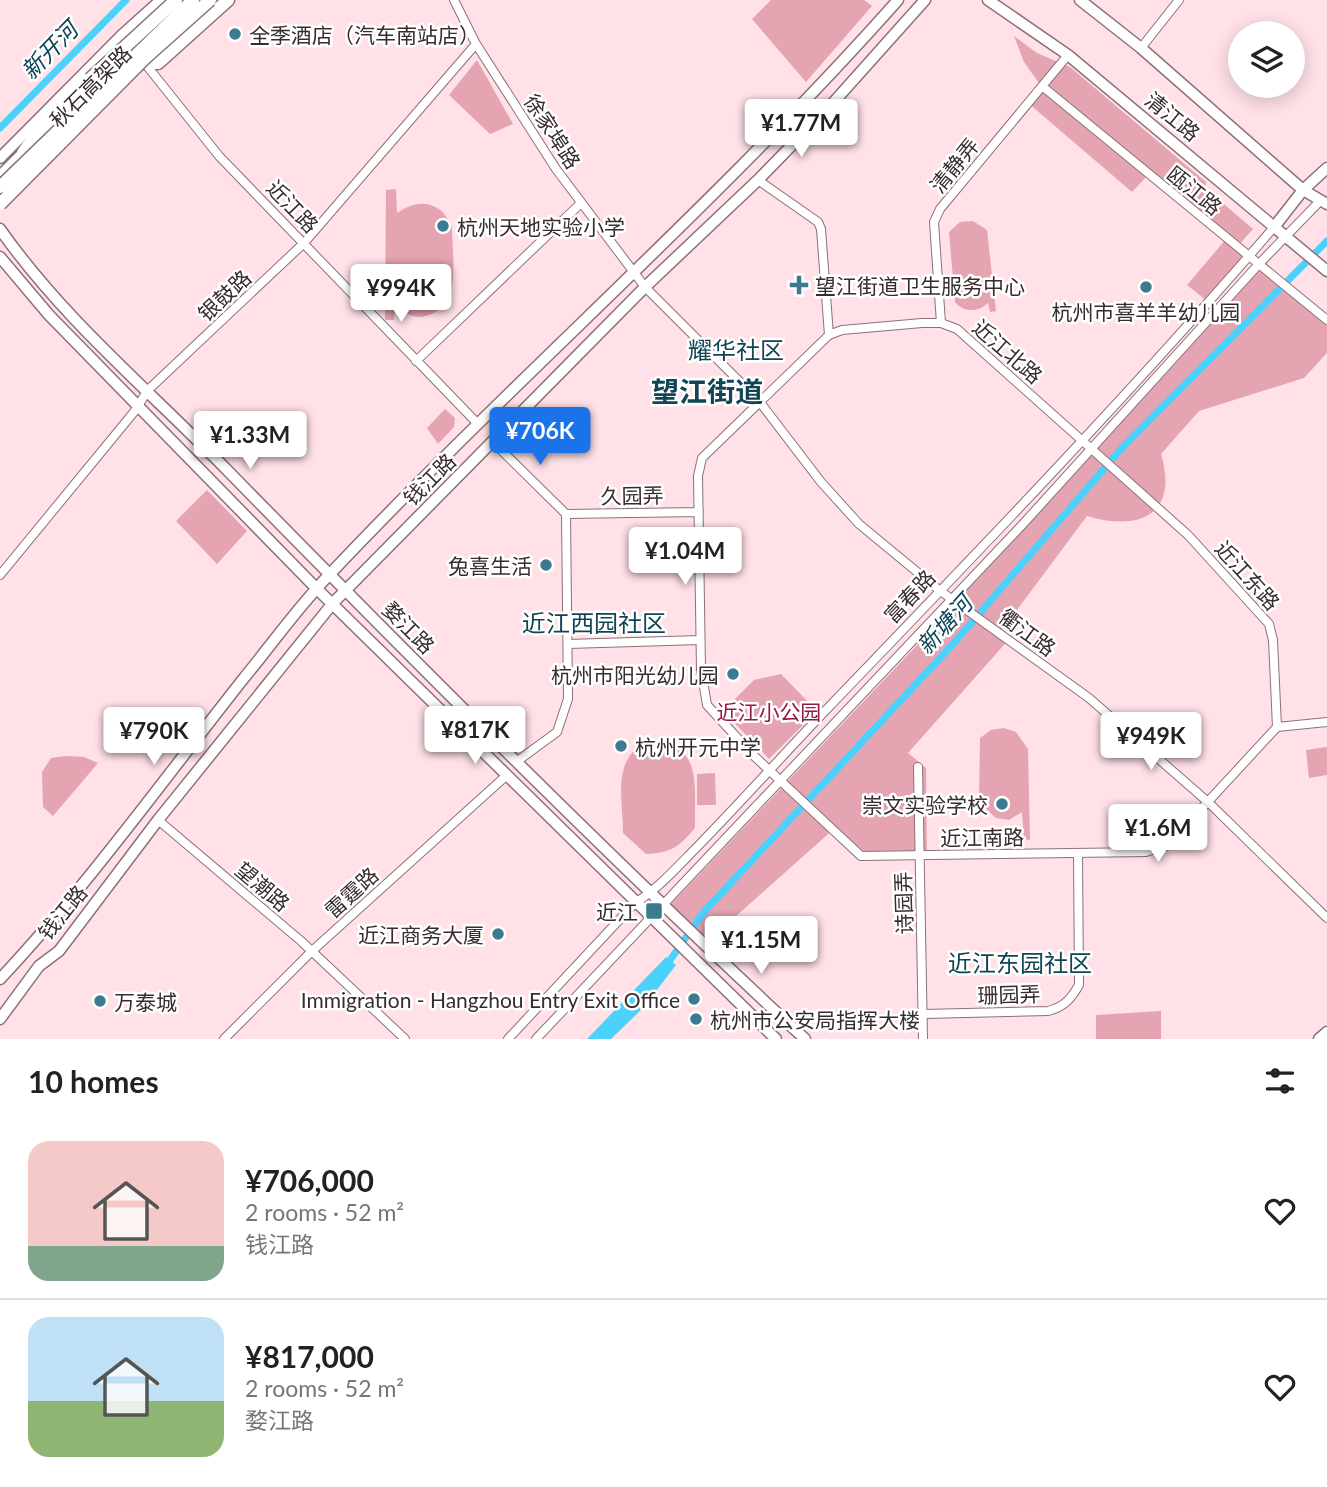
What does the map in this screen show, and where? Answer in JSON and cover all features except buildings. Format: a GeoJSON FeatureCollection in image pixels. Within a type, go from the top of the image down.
{"type":"FeatureCollection","features":[{"type":"Feature","properties":{"kind":"highway"},"geometry":{"type":"LineString","coordinates":[[23,153],[35,136],[90,79],[176,0]]}},
{"type":"Feature","properties":{"kind":"highway","name":"秋石高架路"},"geometry":{"type":"LineString","coordinates":[[0,187],[193,0]]}},
{"type":"Feature","properties":{"kind":"highway","name":"秋石高架路"},"geometry":{"type":"LineString","coordinates":[[0,204],[145,58],[210,0]]}},
{"type":"Feature","properties":{"kind":"highway"},"geometry":{"type":"LineString","coordinates":[[144,63],[158,63],[228,0]]}},
{"type":"Feature","properties":{"kind":"main road"},"geometry":{"type":"LineString","coordinates":[[0,158],[122,35],[161,0]]}},
{"type":"Feature","properties":{"kind":"main road"},"geometry":{"type":"LineString","coordinates":[[0,176],[184,0]]}},
{"type":"Feature","properties":{"kind":"main road"},"geometry":{"type":"LineString","coordinates":[[0,212],[180,25],[210,0]]}},
{"type":"Feature","properties":{"kind":"main road","name":"钱江路"},"geometry":{"type":"LineString","coordinates":[[0,979],[68,901],[328,575],[803,105],[898,0]]}},
{"type":"Feature","properties":{"kind":"main road","name":"钱江路"},"geometry":{"type":"LineString","coordinates":[[0,1019],[39,966],[59,951],[158,820],[333,603],[645,287],[758,180],[832,104],[925,0]]}},
{"type":"Feature","properties":{"kind":"main road","name":"清江路"},"geometry":{"type":"LineString","coordinates":[[988,0],[1068,55],[1327,271]]}},
{"type":"Feature","properties":{"kind":"main road","name":"清江路"},"geometry":{"type":"LineString","coordinates":[[1080,0],[1141,48],[1303,190],[1325,200]]}},
{"type":"Feature","properties":{"kind":"main road","name":"富春路"},"geometry":{"type":"LineString","coordinates":[[1275,226],[1303,190],[1327,168]]}},
{"type":"Feature","properties":{"kind":"main road","name":"婺江路"},"geometry":{"type":"LineString","coordinates":[[0,229],[16,252],[79,323],[328,575],[516,762],[805,1039]]}},
{"type":"Feature","properties":{"kind":"main road","name":"婺江路"},"geometry":{"type":"LineString","coordinates":[[0,257],[49,315],[317,588],[776,1039]]}},
{"type":"Feature","properties":{"kind":"main road"},"geometry":{"type":"LineString","coordinates":[[1319,1039],[1327,1032]]}},
{"type":"Feature","properties":{"kind":"street","name":"徐家埠路"},"geometry":{"type":"LineString","coordinates":[[454,0],[476,44],[556,169],[634,273]]}},
{"type":"Feature","properties":{"kind":"street"},"geometry":{"type":"LineString","coordinates":[[1141,48],[1179,0]]}},
{"type":"Feature","properties":{"kind":"street","name":"近江路"},"geometry":{"type":"LineString","coordinates":[[122,35],[219,156],[478,424]]}},
{"type":"Feature","properties":{"kind":"street","name":"银鼓路"},"geometry":{"type":"LineString","coordinates":[[0,575],[139,407],[148,390],[304,243],[476,44]]}},
{"type":"Feature","properties":{"kind":"street","name":"清静弄"},"geometry":{"type":"LineString","coordinates":[[941,323],[934,222],[947,198],[1068,55]]}},
{"type":"Feature","properties":{"kind":"street","name":"瓯江路"},"geometry":{"type":"LineString","coordinates":[[1042,86],[1327,320]]}},
{"type":"Feature","properties":{"kind":"street"},"geometry":{"type":"LineString","coordinates":[[758,180],[818,222],[821,229],[829,335],[759,401]]}},
{"type":"Feature","properties":{"kind":"street","name":"富春路"},"geometry":{"type":"LineString","coordinates":[[536,1039],[1023,524],[1090,447],[1258,265],[1325,200]]}},
{"type":"Feature","properties":{"kind":"street"},"geometry":{"type":"LineString","coordinates":[[416,361],[581,203]]}},
{"type":"Feature","properties":{"kind":"street","name":"富春路"},"geometry":{"type":"LineString","coordinates":[[508,1039],[635,903],[652,892],[1012,516],[1080,439],[1159,359],[1275,226]]}},
{"type":"Feature","properties":{"kind":"street","name":"衢江路"},"geometry":{"type":"LineString","coordinates":[[634,273],[759,401],[821,482],[859,524],[939,590],[1089,698],[1208,802],[1327,918]]}},
{"type":"Feature","properties":{"kind":"street","name":"近江北路"},"geometry":{"type":"LineString","coordinates":[[829,335],[842,330],[941,323],[957,329],[1080,439]]}},
{"type":"Feature","properties":{"kind":"street","name":"近江南路"},"geometry":{"type":"LineString","coordinates":[[759,401],[702,458],[698,476],[701,669],[707,705],[730,733],[862,856],[1146,852],[1168,845],[1208,802]]}},
{"type":"Feature","properties":{"kind":"street","name":"近江东路"},"geometry":{"type":"LineString","coordinates":[[1080,439],[1188,535],[1269,624],[1273,640],[1277,727]]}},
{"type":"Feature","properties":{"kind":"street"},"geometry":{"type":"LineString","coordinates":[[493,442],[566,514],[568,699],[557,732],[516,762]]}},
{"type":"Feature","properties":{"kind":"street","name":"久园弄"},"geometry":{"type":"LineString","coordinates":[[566,514],[699,512]]}},
{"type":"Feature","properties":{"kind":"street"},"geometry":{"type":"LineString","coordinates":[[568,644],[700,640]]}},
{"type":"Feature","properties":{"kind":"street"},"geometry":{"type":"LineString","coordinates":[[1208,802],[1277,727],[1327,722]]}},
{"type":"Feature","properties":{"kind":"street","name":"诗园弄"},"geometry":{"type":"LineString","coordinates":[[918,767],[923,1039]]}},
{"type":"Feature","properties":{"kind":"street","name":"雷霆路"},"geometry":{"type":"LineString","coordinates":[[224,1039],[312,951],[507,775]]}},
{"type":"Feature","properties":{"kind":"street","name":"望潮路"},"geometry":{"type":"LineString","coordinates":[[158,820],[312,951],[405,1039]]}},
{"type":"Feature","properties":{"kind":"street","name":"珊园弄"},"geometry":{"type":"LineString","coordinates":[[924,1014],[1048,1011],[1062,1007],[1072,998],[1079,985],[1078,853]]}},
{"type":"Feature","properties":{"kind":"green space"},"geometry":{"type":"Polygon","coordinates":[[[771,0],[864,0],[872,6],[806,82],[752,19],[771,0]]]}},
{"type":"Feature","properties":{"kind":"green space"},"geometry":{"type":"Polygon","coordinates":[[[1014,36],[1037,53],[1070,67],[1206,182],[1205,188],[1253,229],[1237,247],[1249,256],[1207,301],[1187,285],[1226,239],[1148,175],[1132,192],[1028,103],[1041,86],[1024,62],[1014,36]]]}},
{"type":"Feature","properties":{"kind":"green space"},"geometry":{"type":"Polygon","coordinates":[[[477,60],[513,124],[490,134],[449,95],[477,60]]]}},
{"type":"Feature","properties":{"kind":"green space"},"geometry":{"type":"Polygon","coordinates":[[[396,189],[397,213],[413,205],[428,204],[442,211],[447,218],[452,227],[453,277],[447,300],[439,309],[429,315],[415,316],[395,305],[394,320],[385,320],[386,190],[396,189]]]}},
{"type":"Feature","properties":{"kind":"green space"},"geometry":{"type":"Polygon","coordinates":[[[973,221],[987,230],[996,311],[990,312],[988,303],[972,310],[955,302],[949,232],[960,222],[973,221]]]}},
{"type":"Feature","properties":{"kind":"green space"},"geometry":{"type":"Polygon","coordinates":[[[1259,269],[1327,323],[1327,353],[1304,378],[1199,411],[1161,454],[1165,475],[1164,491],[1159,504],[1151,513],[1123,522],[1087,516],[1002,630],[1011,637],[908,753],[926,768],[927,857],[870,857],[836,827],[708,941],[671,904],[959,601],[962,593],[1259,269]]]}},
{"type":"Feature","properties":{"kind":"green space"},"geometry":{"type":"Polygon","coordinates":[[[445,409],[455,418],[454,427],[438,444],[427,428],[445,409]]]}},
{"type":"Feature","properties":{"kind":"green space"},"geometry":{"type":"Polygon","coordinates":[[[207,490],[247,531],[217,564],[176,521],[207,490]]]}},
{"type":"Feature","properties":{"kind":"green space","name":"近江小公园"},"geometry":{"type":"Polygon","coordinates":[[[781,674],[817,711],[769,759],[723,711],[754,680],[781,674]]]}},
{"type":"Feature","properties":{"kind":"green space"},"geometry":{"type":"Polygon","coordinates":[[[1004,728],[1016,732],[1028,749],[1030,840],[1024,839],[1022,812],[1009,820],[996,818],[979,803],[980,738],[991,730],[1004,728]]]}},
{"type":"Feature","properties":{"kind":"green space"},"geometry":{"type":"Polygon","coordinates":[[[647,741],[665,743],[687,757],[694,782],[695,828],[674,848],[646,854],[623,833],[621,794],[628,758],[647,741]]]}},
{"type":"Feature","properties":{"kind":"green space"},"geometry":{"type":"Polygon","coordinates":[[[1327,747],[1327,775],[1309,778],[1306,750],[1327,747]]]}},
{"type":"Feature","properties":{"kind":"green space"},"geometry":{"type":"Polygon","coordinates":[[[84,757],[98,763],[53,816],[43,807],[42,772],[51,758],[84,757]]]}},
{"type":"Feature","properties":{"kind":"green space"},"geometry":{"type":"Polygon","coordinates":[[[715,773],[716,805],[697,805],[697,774],[715,773]]]}},
{"type":"Feature","properties":{"kind":"green space"},"geometry":{"type":"Polygon","coordinates":[[[1161,1011],[1161,1039],[1096,1039],[1096,1015],[1161,1011]]]}},
{"type":"Feature","properties":{"kind":"water"},"geometry":{"type":"Polygon","coordinates":[[[666,957],[676,965],[643,1008],[611,1039],[587,1039],[666,957]]]}},
{"type":"Feature","properties":{"kind":"waterway","name":"新开河"},"geometry":{"type":"LineString","coordinates":[[0,128],[126,0]]}},
{"type":"Feature","properties":{"kind":"waterway","name":"新塘河"},"geometry":{"type":"LineString","coordinates":[[666,966],[703,913],[954,643],[1121,449],[1327,241]]}},
{"type":"Feature","properties":{"kind":"place","name":"全季酒店（汽车南站店）"},"geometry":{"type":"Point","coordinates":[235,34]}},
{"type":"Feature","properties":{"kind":"place","name":"杭州天地实验小学"},"geometry":{"type":"Point","coordinates":[443,226]}},
{"type":"Feature","properties":{"kind":"place","name":"望江街道卫生服务中心"},"geometry":{"type":"Point","coordinates":[799,285]}},
{"type":"Feature","properties":{"kind":"place","name":"杭州市喜羊羊幼儿园"},"geometry":{"type":"Point","coordinates":[1146,287]}},
{"type":"Feature","properties":{"kind":"place","name":"兔喜生活"},"geometry":{"type":"Point","coordinates":[546,565]}},
{"type":"Feature","properties":{"kind":"place","name":"杭州市阳光幼儿园"},"geometry":{"type":"Point","coordinates":[733,674]}},
{"type":"Feature","properties":{"kind":"place","name":"杭州开元中学"},"geometry":{"type":"Point","coordinates":[621,746]}},
{"type":"Feature","properties":{"kind":"place","name":"崇文实验学校"},"geometry":{"type":"Point","coordinates":[1002,804]}},
{"type":"Feature","properties":{"kind":"place","name":"近江"},"geometry":{"type":"Point","coordinates":[654,911]}},
{"type":"Feature","properties":{"kind":"place","name":"近江商务大厦"},"geometry":{"type":"Point","coordinates":[498,934]}},
{"type":"Feature","properties":{"kind":"place","name":"Immigration - Hangzhou Entry Exit Office"},"geometry":{"type":"Point","coordinates":[694,999]}},
{"type":"Feature","properties":{"kind":"place","name":"万泰城"},"geometry":{"type":"Point","coordinates":[100,1001]}},
{"type":"Feature","properties":{"kind":"place","name":"杭州市公安局指挥大楼"},"geometry":{"type":"Point","coordinates":[696,1019]}},
{"type":"Feature","properties":{"kind":"district","name":"耀华社区"},"geometry":{"type":"Point","coordinates":[736,349]}},
{"type":"Feature","properties":{"kind":"district","name":"望江街道"},"geometry":{"type":"Point","coordinates":[707,391]}},
{"type":"Feature","properties":{"kind":"district","name":"近江西园社区"},"geometry":{"type":"Point","coordinates":[594,622]}},
{"type":"Feature","properties":{"kind":"district","name":"近江东园社区"},"geometry":{"type":"Point","coordinates":[1020,962]}}]}
